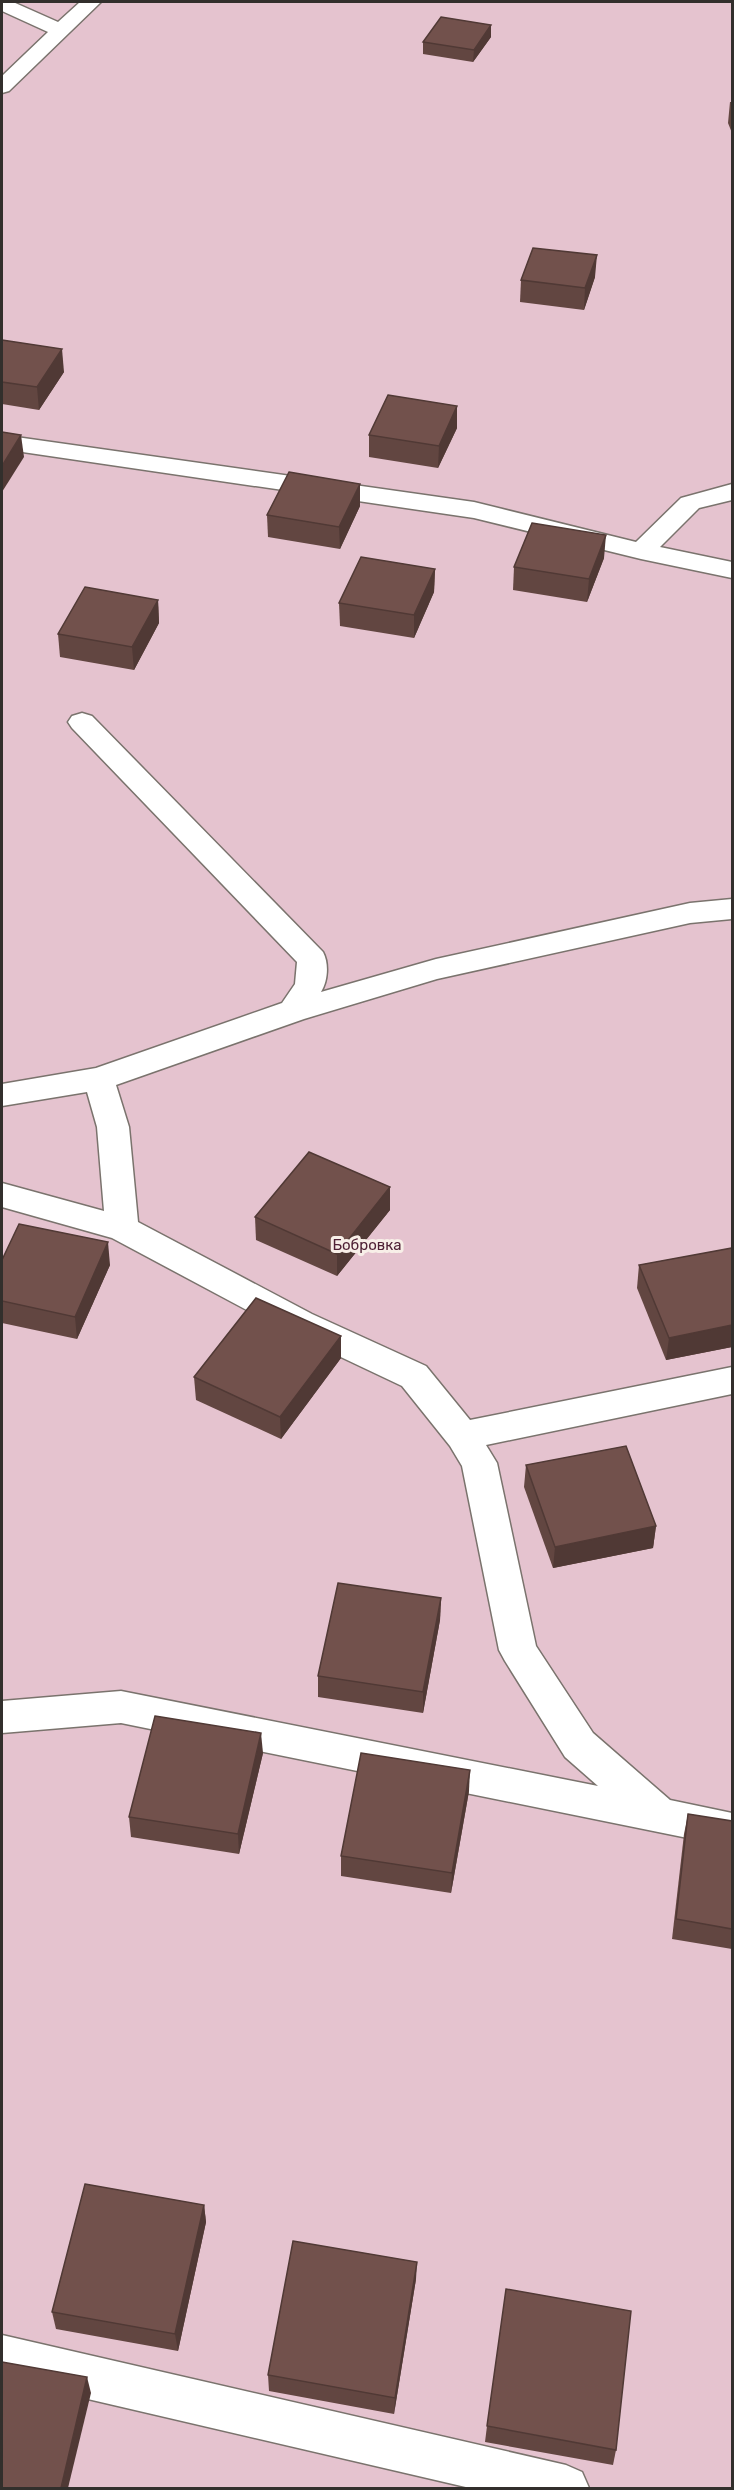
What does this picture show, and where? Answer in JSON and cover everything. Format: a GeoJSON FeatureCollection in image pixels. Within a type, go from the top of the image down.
{"type":"FeatureCollection","features":[{"type":"Feature","properties":{"kind":"street"},"geometry":{"type":"LineString","coordinates":[[2,87],[59,30],[91,2]]}},
{"type":"Feature","properties":{"kind":"street"},"geometry":{"type":"LineString","coordinates":[[2,4],[59,30]]}},
{"type":"Feature","properties":{"kind":"street"},"geometry":{"type":"LineString","coordinates":[[2,442],[474,510],[641,551],[732,570]]}},
{"type":"Feature","properties":{"kind":"street"},"geometry":{"type":"LineString","coordinates":[[641,551],[690,503],[732,492]]}},
{"type":"Feature","properties":{"kind":"street"},"geometry":{"type":"LineString","coordinates":[[82,722],[312,959],[310,985],[293,1011]]}},
{"type":"Feature","properties":{"kind":"street"},"geometry":{"type":"LineString","coordinates":[[2,1095],[99,1079],[293,1011],[448,967],[690,913],[732,909]]}},
{"type":"Feature","properties":{"kind":"street"},"geometry":{"type":"LineString","coordinates":[[99,1079],[113,1127],[122,1228]]}},
{"type":"Feature","properties":{"kind":"street"},"geometry":{"type":"LineString","coordinates":[[2,1195],[122,1228],[300,1323],[414,1376],[462,1436],[479,1463],[518,1650],[579,1745],[660,1815]]}},
{"type":"Feature","properties":{"kind":"street"},"geometry":{"type":"LineString","coordinates":[[462,1436],[732,1380]]}},
{"type":"Feature","properties":{"kind":"street"},"geometry":{"type":"LineString","coordinates":[[2,1717],[121,1707],[732,1830]]}},
{"type":"Feature","properties":{"kind":"street"},"geometry":{"type":"LineString","coordinates":[[2,2357],[566,2488]]}},
{"type":"Feature","properties":{"kind":"green space","name":"Бобровка"},"geometry":{"type":"Polygon","coordinates":[[[2,2],[732,2],[732,2488],[2,2488],[2,2]]]}},
{"type":"Feature","properties":{"kind":"building"},"geometry":{"type":"Polygon","coordinates":[[[441,17],[491,25],[474,50],[423,42],[441,17]]]}},
{"type":"Feature","properties":{"kind":"building"},"geometry":{"type":"Polygon","coordinates":[[[533,248],[597,255],[585,288],[521,280],[533,248]]]}},
{"type":"Feature","properties":{"kind":"building"},"geometry":{"type":"Polygon","coordinates":[[[2,340],[62,349],[37,387],[2,382],[2,340]]]}},
{"type":"Feature","properties":{"kind":"building"},"geometry":{"type":"Polygon","coordinates":[[[388,395],[457,406],[439,446],[369,435],[388,395]]]}},
{"type":"Feature","properties":{"kind":"building"},"geometry":{"type":"Polygon","coordinates":[[[2,432],[21,435],[2,466],[2,432]]]}},
{"type":"Feature","properties":{"kind":"building"},"geometry":{"type":"Polygon","coordinates":[[[289,472],[360,484],[339,527],[267,515],[289,472]]]}},
{"type":"Feature","properties":{"kind":"building"},"geometry":{"type":"Polygon","coordinates":[[[532,523],[606,535],[589,579],[514,567],[532,523]]]}},
{"type":"Feature","properties":{"kind":"building"},"geometry":{"type":"Polygon","coordinates":[[[361,557],[435,569],[414,615],[339,603],[361,557]]]}},
{"type":"Feature","properties":{"kind":"building"},"geometry":{"type":"Polygon","coordinates":[[[85,587],[158,600],[132,647],[58,634],[85,587]]]}},
{"type":"Feature","properties":{"kind":"building"},"geometry":{"type":"Polygon","coordinates":[[[309,1152],[390,1187],[337,1254],[255,1217],[309,1152]]]}},
{"type":"Feature","properties":{"kind":"building"},"geometry":{"type":"Polygon","coordinates":[[[19,1224],[108,1242],[75,1317],[2,1301],[2,1260],[19,1224]]]}},
{"type":"Feature","properties":{"kind":"building"},"geometry":{"type":"Polygon","coordinates":[[[732,1248],[732,1325],[669,1338],[639,1265],[732,1248]]]}},
{"type":"Feature","properties":{"kind":"building"},"geometry":{"type":"Polygon","coordinates":[[[256,1298],[341,1336],[280,1417],[194,1377],[256,1298]]]}},
{"type":"Feature","properties":{"kind":"building"},"geometry":{"type":"Polygon","coordinates":[[[626,1446],[656,1526],[555,1547],[526,1465],[626,1446]]]}},
{"type":"Feature","properties":{"kind":"building"},"geometry":{"type":"Polygon","coordinates":[[[338,1583],[441,1598],[423,1692],[318,1676],[338,1583]]]}},
{"type":"Feature","properties":{"kind":"building"},"geometry":{"type":"Polygon","coordinates":[[[155,1716],[261,1733],[238,1834],[129,1817],[155,1716]]]}},
{"type":"Feature","properties":{"kind":"building"},"geometry":{"type":"Polygon","coordinates":[[[361,1753],[470,1770],[452,1873],[341,1856],[361,1753]]]}},
{"type":"Feature","properties":{"kind":"building"},"geometry":{"type":"Polygon","coordinates":[[[688,1814],[732,1821],[732,1929],[676,1919],[688,1814]]]}},
{"type":"Feature","properties":{"kind":"building"},"geometry":{"type":"Polygon","coordinates":[[[85,2184],[204,2205],[175,2334],[52,2312],[85,2184]]]}},
{"type":"Feature","properties":{"kind":"building"},"geometry":{"type":"Polygon","coordinates":[[[293,2241],[417,2262],[395,2398],[268,2375],[293,2241]]]}},
{"type":"Feature","properties":{"kind":"building"},"geometry":{"type":"Polygon","coordinates":[[[506,2289],[631,2311],[616,2450],[487,2426],[506,2289]]]}},
{"type":"Feature","properties":{"kind":"building"},"geometry":{"type":"Polygon","coordinates":[[[2,2362],[87,2377],[61,2488],[2,2488],[2,2362]]]}}]}
